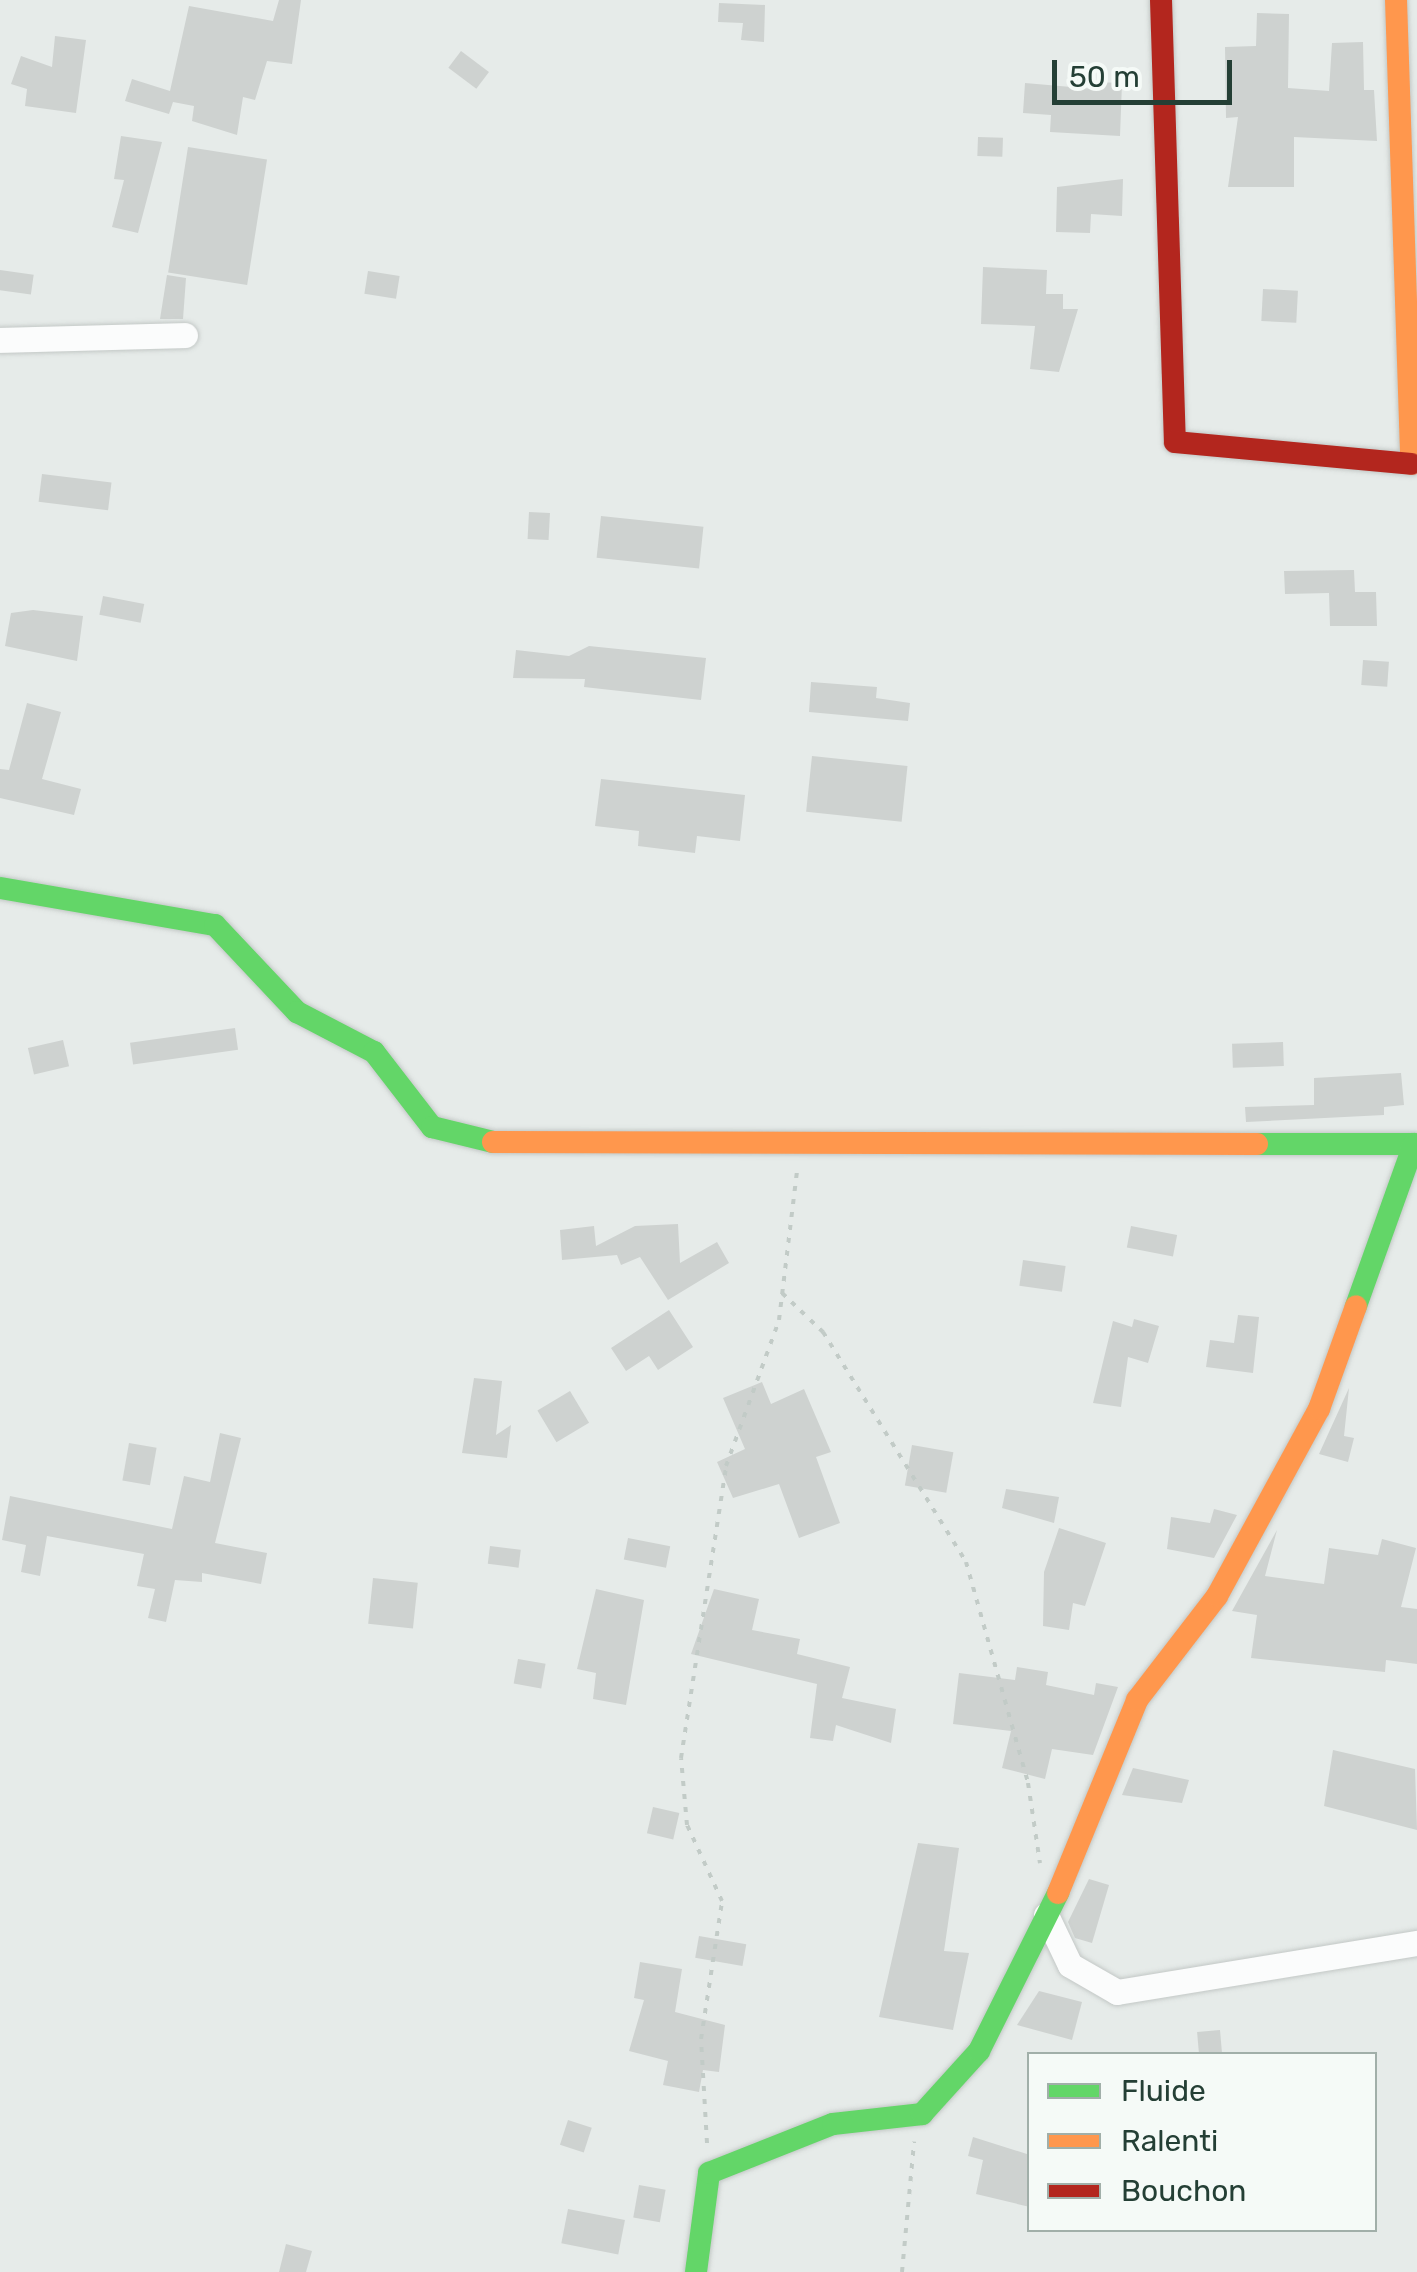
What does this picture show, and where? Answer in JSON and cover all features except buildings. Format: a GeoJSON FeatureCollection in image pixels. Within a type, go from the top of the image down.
{"type":"FeatureCollection","features":[{"type":"Feature","properties":{"kind":"street"},"geometry":{"type":"LineString","coordinates":[[1161,0],[1174,442],[1412,464],[1396,0]]}},
{"type":"Feature","properties":{"kind":"street"},"geometry":{"type":"LineString","coordinates":[[0,340],[186,336]]}},
{"type":"Feature","properties":{"kind":"street"},"geometry":{"type":"LineString","coordinates":[[0,888],[214,925],[297,1012],[374,1052],[441,1133],[513,1146],[800,1149],[1414,1144],[1320,1409],[1217,1596],[1136,1700],[1046,1915],[979,2051],[922,2114],[833,2124],[709,2173],[696,2272]]}},
{"type":"Feature","properties":{"kind":"street"},"geometry":{"type":"LineString","coordinates":[[1046,1915],[1070,1964],[1117,1992],[1417,1943]]}},
{"type":"Feature","properties":{"kind":"path"},"geometry":{"type":"LineString","coordinates":[[709,2173],[700,2039],[722,1902],[686,1825],[681,1758],[726,1466],[770,1353],[782,1293],[800,1149]]}},
{"type":"Feature","properties":{"kind":"path"},"geometry":{"type":"LineString","coordinates":[[782,1293],[823,1332],[966,1562],[1028,1783],[1046,1915]]}},
{"type":"Feature","properties":{"kind":"path"},"geometry":{"type":"LineString","coordinates":[[902,2272],[922,2114]]}},
{"type":"Feature","properties":{"kind":"traffic: fast"},"geometry":{"type":"LineString","coordinates":[[0,888],[215,925],[297,1012],[374,1052],[432,1127],[493,1142]]}},
{"type":"Feature","properties":{"kind":"traffic: fast"},"geometry":{"type":"LineString","coordinates":[[1257,1144],[1414,1144]]}},
{"type":"Feature","properties":{"kind":"traffic: fast"},"geometry":{"type":"LineString","coordinates":[[1356,1306],[1414,1144]]}},
{"type":"Feature","properties":{"kind":"traffic: fast"},"geometry":{"type":"LineString","coordinates":[[696,2272],[709,2173],[833,2124],[922,2114],[979,2051],[1058,1893]]}},
{"type":"Feature","properties":{"kind":"traffic: slow"},"geometry":{"type":"LineString","coordinates":[[1396,0],[1411,464]]}},
{"type":"Feature","properties":{"kind":"traffic: slow"},"geometry":{"type":"LineString","coordinates":[[493,1142],[1257,1144]]}},
{"type":"Feature","properties":{"kind":"traffic: slow"},"geometry":{"type":"LineString","coordinates":[[1058,1893],[1137,1700],[1217,1596],[1319,1409],[1356,1306]]}},
{"type":"Feature","properties":{"kind":"traffic: jam"},"geometry":{"type":"LineString","coordinates":[[1161,0],[1175,442],[1411,464]]}}]}
